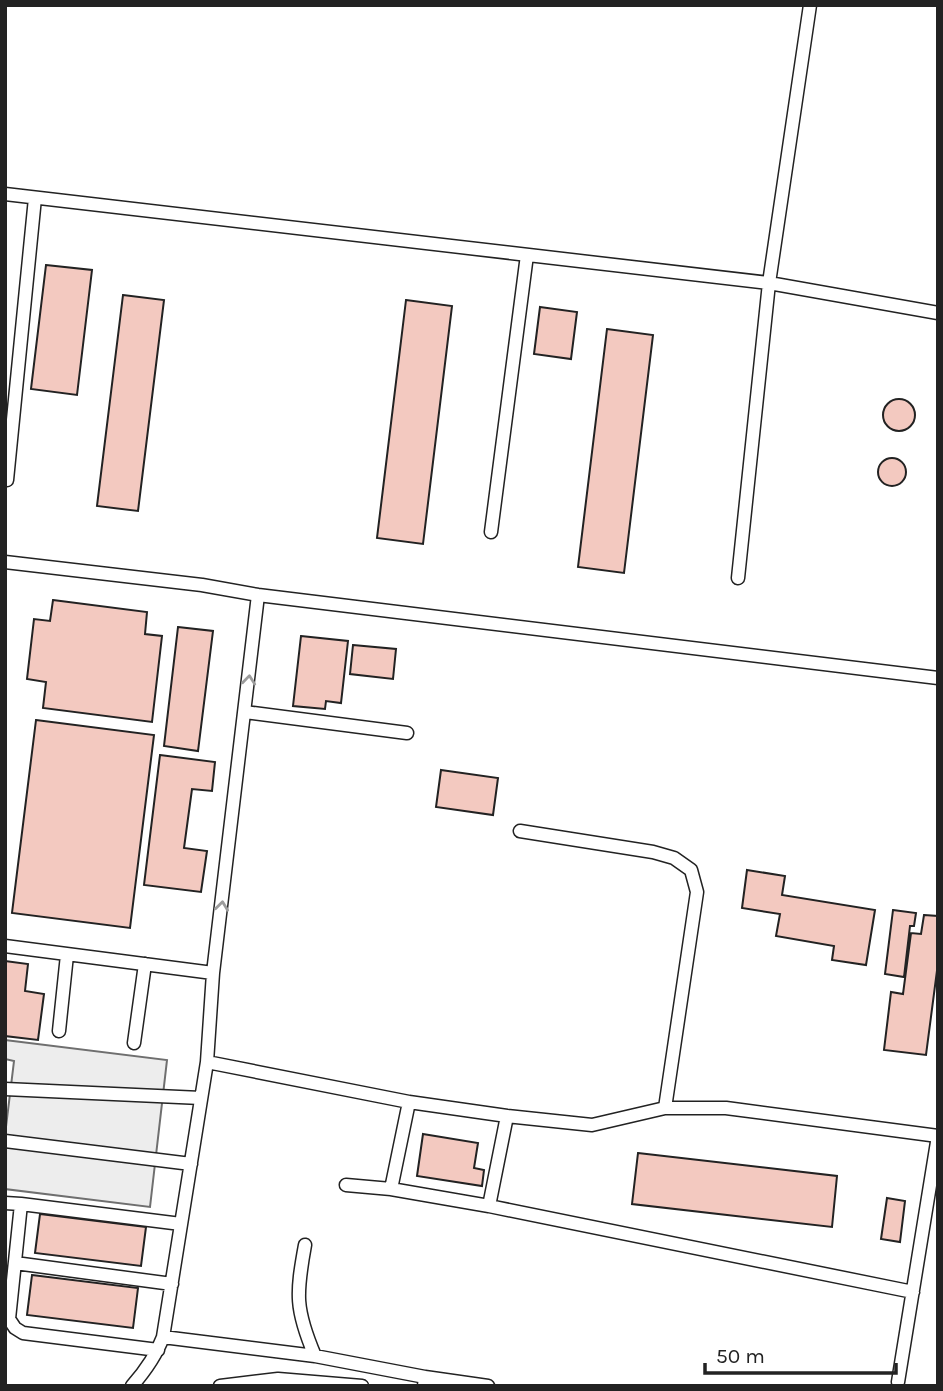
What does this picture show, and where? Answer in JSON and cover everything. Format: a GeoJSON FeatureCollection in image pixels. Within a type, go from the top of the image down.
{"type":"FeatureCollection","features":[{"type":"Feature","properties":{"kind":"lane"},"geometry":{"type":"LineString","coordinates":[[738,578],[769,283],[810,5]]}},
{"type":"Feature","properties":{"kind":"lane"},"geometry":{"type":"LineString","coordinates":[[5,194],[769,283],[938,313]]}},
{"type":"Feature","properties":{"kind":"lane"},"geometry":{"type":"LineString","coordinates":[[7,480],[35,198]]}},
{"type":"Feature","properties":{"kind":"lane"},"geometry":{"type":"LineString","coordinates":[[491,532],[527,255]]}},
{"type":"Feature","properties":{"kind":"lane"},"geometry":{"type":"LineString","coordinates":[[5,562],[202,585],[258,596],[938,678]]}},
{"type":"Feature","properties":{"kind":"lane"},"geometry":{"type":"LineString","coordinates":[[132,1386],[144,1373],[161,1344],[172,1284],[207,1062],[213,973],[258,596]]}},
{"type":"Feature","properties":{"kind":"lane"},"geometry":{"type":"LineString","coordinates":[[245,712],[407,733]]}},
{"type":"Feature","properties":{"kind":"lane"},"geometry":{"type":"LineString","coordinates":[[520,831],[653,852],[674,858],[691,870],[696,892],[665,1108]]}},
{"type":"Feature","properties":{"kind":"lane"},"geometry":{"type":"LineString","coordinates":[[5,946],[213,973]]}},
{"type":"Feature","properties":{"kind":"lane"},"geometry":{"type":"LineString","coordinates":[[60,1031],[67,955]]}},
{"type":"Feature","properties":{"kind":"lane"},"geometry":{"type":"LineString","coordinates":[[134,1043],[145,964]]}},
{"type":"Feature","properties":{"kind":"lane"},"geometry":{"type":"LineString","coordinates":[[207,1062],[409,1101],[506,1116],[592,1125],[665,1108],[726,1108],[938,1136],[898,1382]]}},
{"type":"Feature","properties":{"kind":"lane"},"geometry":{"type":"LineString","coordinates":[[5,1089],[201,1098]]}},
{"type":"Feature","properties":{"kind":"lane"},"geometry":{"type":"LineString","coordinates":[[391,1189],[409,1101]]}},
{"type":"Feature","properties":{"kind":"lane"},"geometry":{"type":"LineString","coordinates":[[489,1206],[506,1116]]}},
{"type":"Feature","properties":{"kind":"lane"},"geometry":{"type":"LineString","coordinates":[[5,1140],[191,1164]]}},
{"type":"Feature","properties":{"kind":"lane"},"geometry":{"type":"LineString","coordinates":[[346,1185],[391,1189],[489,1206],[913,1292]]}},
{"type":"Feature","properties":{"kind":"lane"},"geometry":{"type":"LineString","coordinates":[[5,1203],[181,1224]]}},
{"type":"Feature","properties":{"kind":"lane"},"geometry":{"type":"LineString","coordinates":[[21,1204],[9,1319],[15,1328],[23,1332],[315,1356],[425,1381],[488,1386]]}},
{"type":"Feature","properties":{"kind":"lane"},"geometry":{"type":"LineString","coordinates":[[305,1245],[299,1278],[298,1308],[315,1356]]}},
{"type":"Feature","properties":{"kind":"lane"},"geometry":{"type":"LineString","coordinates":[[15,1263],[172,1284]]}},
{"type":"Feature","properties":{"kind":"lane"},"geometry":{"type":"LineString","coordinates":[[220,1386],[278,1379],[362,1386]]}},
{"type":"Feature","properties":{"kind":"shaded area"},"geometry":{"type":"Polygon","coordinates":[[[5,1040],[167,1060],[150,1207],[5,1189],[5,1135],[14,1061],[5,1059],[5,1040]]]}},
{"type":"Feature","properties":{"kind":"building"},"geometry":{"type":"Polygon","coordinates":[[[46,265],[92,270],[77,395],[31,389],[46,265]]]}},
{"type":"Feature","properties":{"kind":"building"},"geometry":{"type":"Polygon","coordinates":[[[123,295],[164,300],[138,511],[97,506],[123,295]]]}},
{"type":"Feature","properties":{"kind":"building"},"geometry":{"type":"Polygon","coordinates":[[[406,300],[452,306],[423,544],[377,538],[406,300]]]}},
{"type":"Feature","properties":{"kind":"building"},"geometry":{"type":"Polygon","coordinates":[[[540,307],[577,312],[571,359],[534,354],[540,307]]]}},
{"type":"Feature","properties":{"kind":"building"},"geometry":{"type":"Polygon","coordinates":[[[607,329],[653,335],[624,573],[578,567],[607,329]]]}},
{"type":"Feature","properties":{"kind":"building"},"geometry":{"type":"Polygon","coordinates":[[[899,399],[910,404],[915,415],[910,426],[899,431],[888,426],[883,415],[888,404],[899,399]]]}},
{"type":"Feature","properties":{"kind":"building"},"geometry":{"type":"Polygon","coordinates":[[[892,458],[902,462],[906,472],[902,482],[892,486],[882,482],[878,472],[882,462],[892,458]]]}},
{"type":"Feature","properties":{"kind":"building"},"geometry":{"type":"Polygon","coordinates":[[[53,600],[147,612],[145,634],[162,636],[152,722],[43,708],[46,682],[27,679],[34,619],[50,621],[53,600]]]}},
{"type":"Feature","properties":{"kind":"building"},"geometry":{"type":"Polygon","coordinates":[[[178,627],[213,631],[198,751],[164,746],[178,627]]]}},
{"type":"Feature","properties":{"kind":"building"},"geometry":{"type":"Polygon","coordinates":[[[301,636],[348,641],[341,703],[326,701],[325,709],[293,706],[301,636]]]}},
{"type":"Feature","properties":{"kind":"building"},"geometry":{"type":"Polygon","coordinates":[[[353,645],[396,649],[393,679],[350,674],[353,645]]]}},
{"type":"Feature","properties":{"kind":"building"},"geometry":{"type":"Polygon","coordinates":[[[36,720],[154,735],[130,928],[12,913],[36,720]]]}},
{"type":"Feature","properties":{"kind":"building"},"geometry":{"type":"Polygon","coordinates":[[[160,755],[215,762],[212,791],[192,789],[184,848],[207,851],[201,892],[144,885],[160,755]]]}},
{"type":"Feature","properties":{"kind":"building"},"geometry":{"type":"Polygon","coordinates":[[[441,770],[498,778],[493,815],[436,807],[441,770]]]}},
{"type":"Feature","properties":{"kind":"building"},"geometry":{"type":"Polygon","coordinates":[[[747,870],[785,876],[782,895],[875,910],[866,965],[832,960],[834,946],[776,936],[780,914],[742,908],[747,870]]]}},
{"type":"Feature","properties":{"kind":"building"},"geometry":{"type":"Polygon","coordinates":[[[893,910],[916,913],[914,926],[910,926],[904,977],[885,974],[893,910]]]}},
{"type":"Feature","properties":{"kind":"building"},"geometry":{"type":"Polygon","coordinates":[[[924,915],[938,916],[938,963],[926,1055],[884,1050],[891,992],[903,994],[911,933],[921,934],[924,915]]]}},
{"type":"Feature","properties":{"kind":"building"},"geometry":{"type":"Polygon","coordinates":[[[5,961],[28,964],[25,991],[44,994],[38,1040],[5,1036],[5,961]]]}},
{"type":"Feature","properties":{"kind":"building"},"geometry":{"type":"Polygon","coordinates":[[[423,1134],[478,1143],[474,1168],[484,1170],[482,1186],[417,1176],[423,1134]]]}},
{"type":"Feature","properties":{"kind":"building"},"geometry":{"type":"Polygon","coordinates":[[[638,1153],[837,1176],[832,1227],[632,1204],[638,1153]]]}},
{"type":"Feature","properties":{"kind":"building"},"geometry":{"type":"Polygon","coordinates":[[[887,1198],[905,1201],[900,1242],[881,1239],[887,1198]]]}},
{"type":"Feature","properties":{"kind":"building"},"geometry":{"type":"Polygon","coordinates":[[[40,1214],[146,1227],[141,1266],[35,1253],[40,1214]]]}},
{"type":"Feature","properties":{"kind":"building"},"geometry":{"type":"Polygon","coordinates":[[[32,1275],[138,1288],[133,1328],[27,1315],[32,1275]]]}}]}
